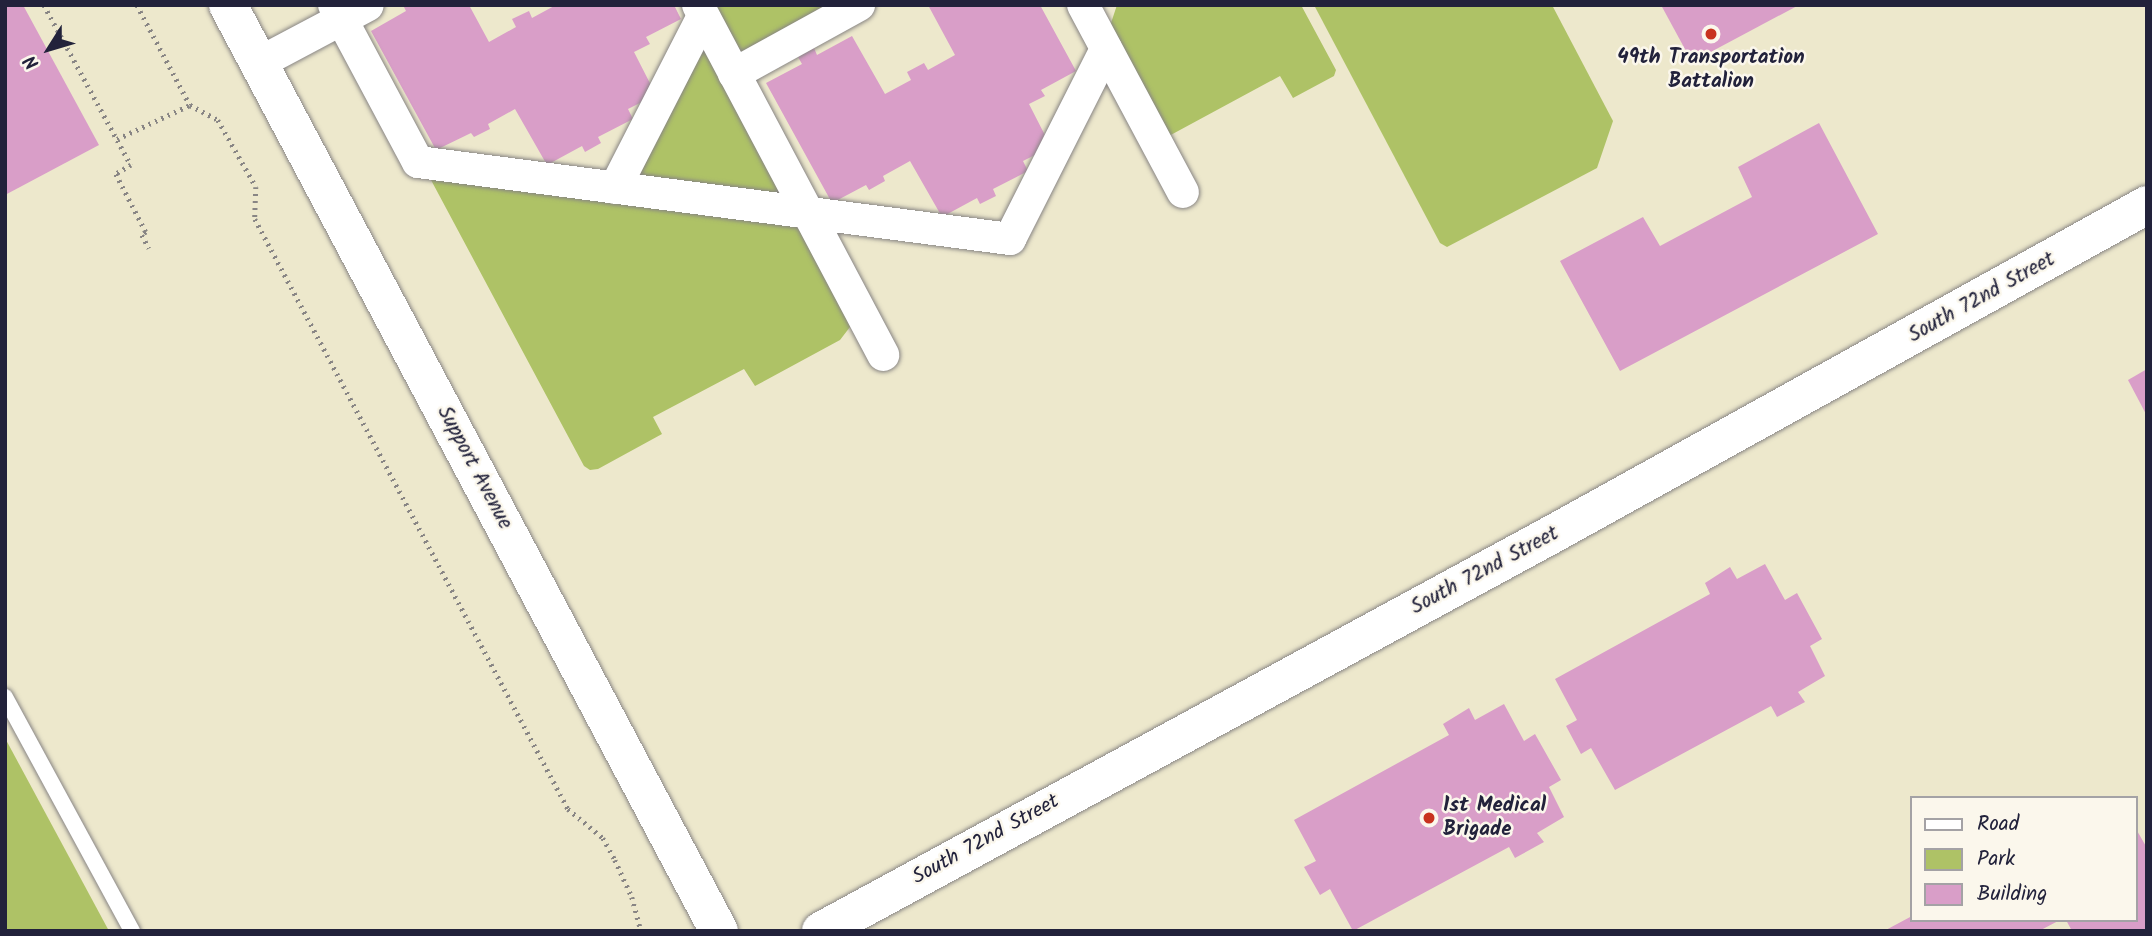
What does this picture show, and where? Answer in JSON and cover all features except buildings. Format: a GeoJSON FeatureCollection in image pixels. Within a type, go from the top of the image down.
{"type":"FeatureCollection","features":[{"type":"Feature","properties":{"kind":"street","name":"Support Avenue"},"geometry":{"type":"LineString","coordinates":[[228,5],[719,931]]}},
{"type":"Feature","properties":{"kind":"street"},"geometry":{"type":"LineString","coordinates":[[734,74],[859,5]]}},
{"type":"Feature","properties":{"kind":"street"},"geometry":{"type":"LineString","coordinates":[[1083,5],[1183,192]]}},
{"type":"Feature","properties":{"kind":"street"},"geometry":{"type":"LineString","coordinates":[[259,63],[348,10],[418,163],[1010,239],[1106,49]]}},
{"type":"Feature","properties":{"kind":"street"},"geometry":{"type":"LineString","coordinates":[[700,11],[883,355]]}},
{"type":"Feature","properties":{"kind":"street"},"geometry":{"type":"LineString","coordinates":[[615,188],[700,11]]}},
{"type":"Feature","properties":{"kind":"street","name":"South 72nd Street"},"geometry":{"type":"LineString","coordinates":[[821,931],[1552,535],[2147,205]]}},
{"type":"Feature","properties":{"kind":"lane"},"geometry":{"type":"LineString","coordinates":[[5,697],[132,931]]}},
{"type":"Feature","properties":{"kind":"path"},"geometry":{"type":"LineString","coordinates":[[44,5],[131,165],[116,174],[146,232],[142,234],[149,248]]}},
{"type":"Feature","properties":{"kind":"path"},"geometry":{"type":"LineString","coordinates":[[138,5],[190,105],[218,120],[256,187],[255,219],[568,809],[603,838],[615,860],[632,897],[641,931]]}},
{"type":"Feature","properties":{"kind":"path"},"geometry":{"type":"LineString","coordinates":[[117,139],[190,105]]}},
{"type":"Feature","properties":{"kind":"green space"},"geometry":{"type":"Polygon","coordinates":[[[711,5],[838,5],[746,55],[736,53],[711,5]]]}},
{"type":"Feature","properties":{"kind":"green space"},"geometry":{"type":"Polygon","coordinates":[[[1117,5],[1301,5],[1336,70],[1334,76],[1293,98],[1280,76],[1167,137],[1110,26],[1117,5]]]}},
{"type":"Feature","properties":{"kind":"green space"},"geometry":{"type":"Polygon","coordinates":[[[1314,5],[1552,5],[1613,121],[1597,168],[1447,247],[1440,243],[1314,5]]]}},
{"type":"Feature","properties":{"kind":"green space"},"geometry":{"type":"Polygon","coordinates":[[[701,37],[784,193],[780,200],[632,179],[701,37]]]}},
{"type":"Feature","properties":{"kind":"green space"},"geometry":{"type":"Polygon","coordinates":[[[432,176],[790,222],[804,233],[850,313],[850,327],[840,340],[755,386],[744,369],[653,417],[662,434],[598,469],[590,470],[584,466],[431,180],[432,176]]]}},
{"type":"Feature","properties":{"kind":"green space"},"geometry":{"type":"Polygon","coordinates":[[[5,738],[109,931],[5,931],[5,738]]]}},
{"type":"Feature","properties":{"kind":"place","name":"49th Transportation Battalion"},"geometry":{"type":"Point","coordinates":[1711,34]}},
{"type":"Feature","properties":{"kind":"place","name":"1st Medical Brigade"},"geometry":{"type":"Point","coordinates":[1429,818]}}]}
